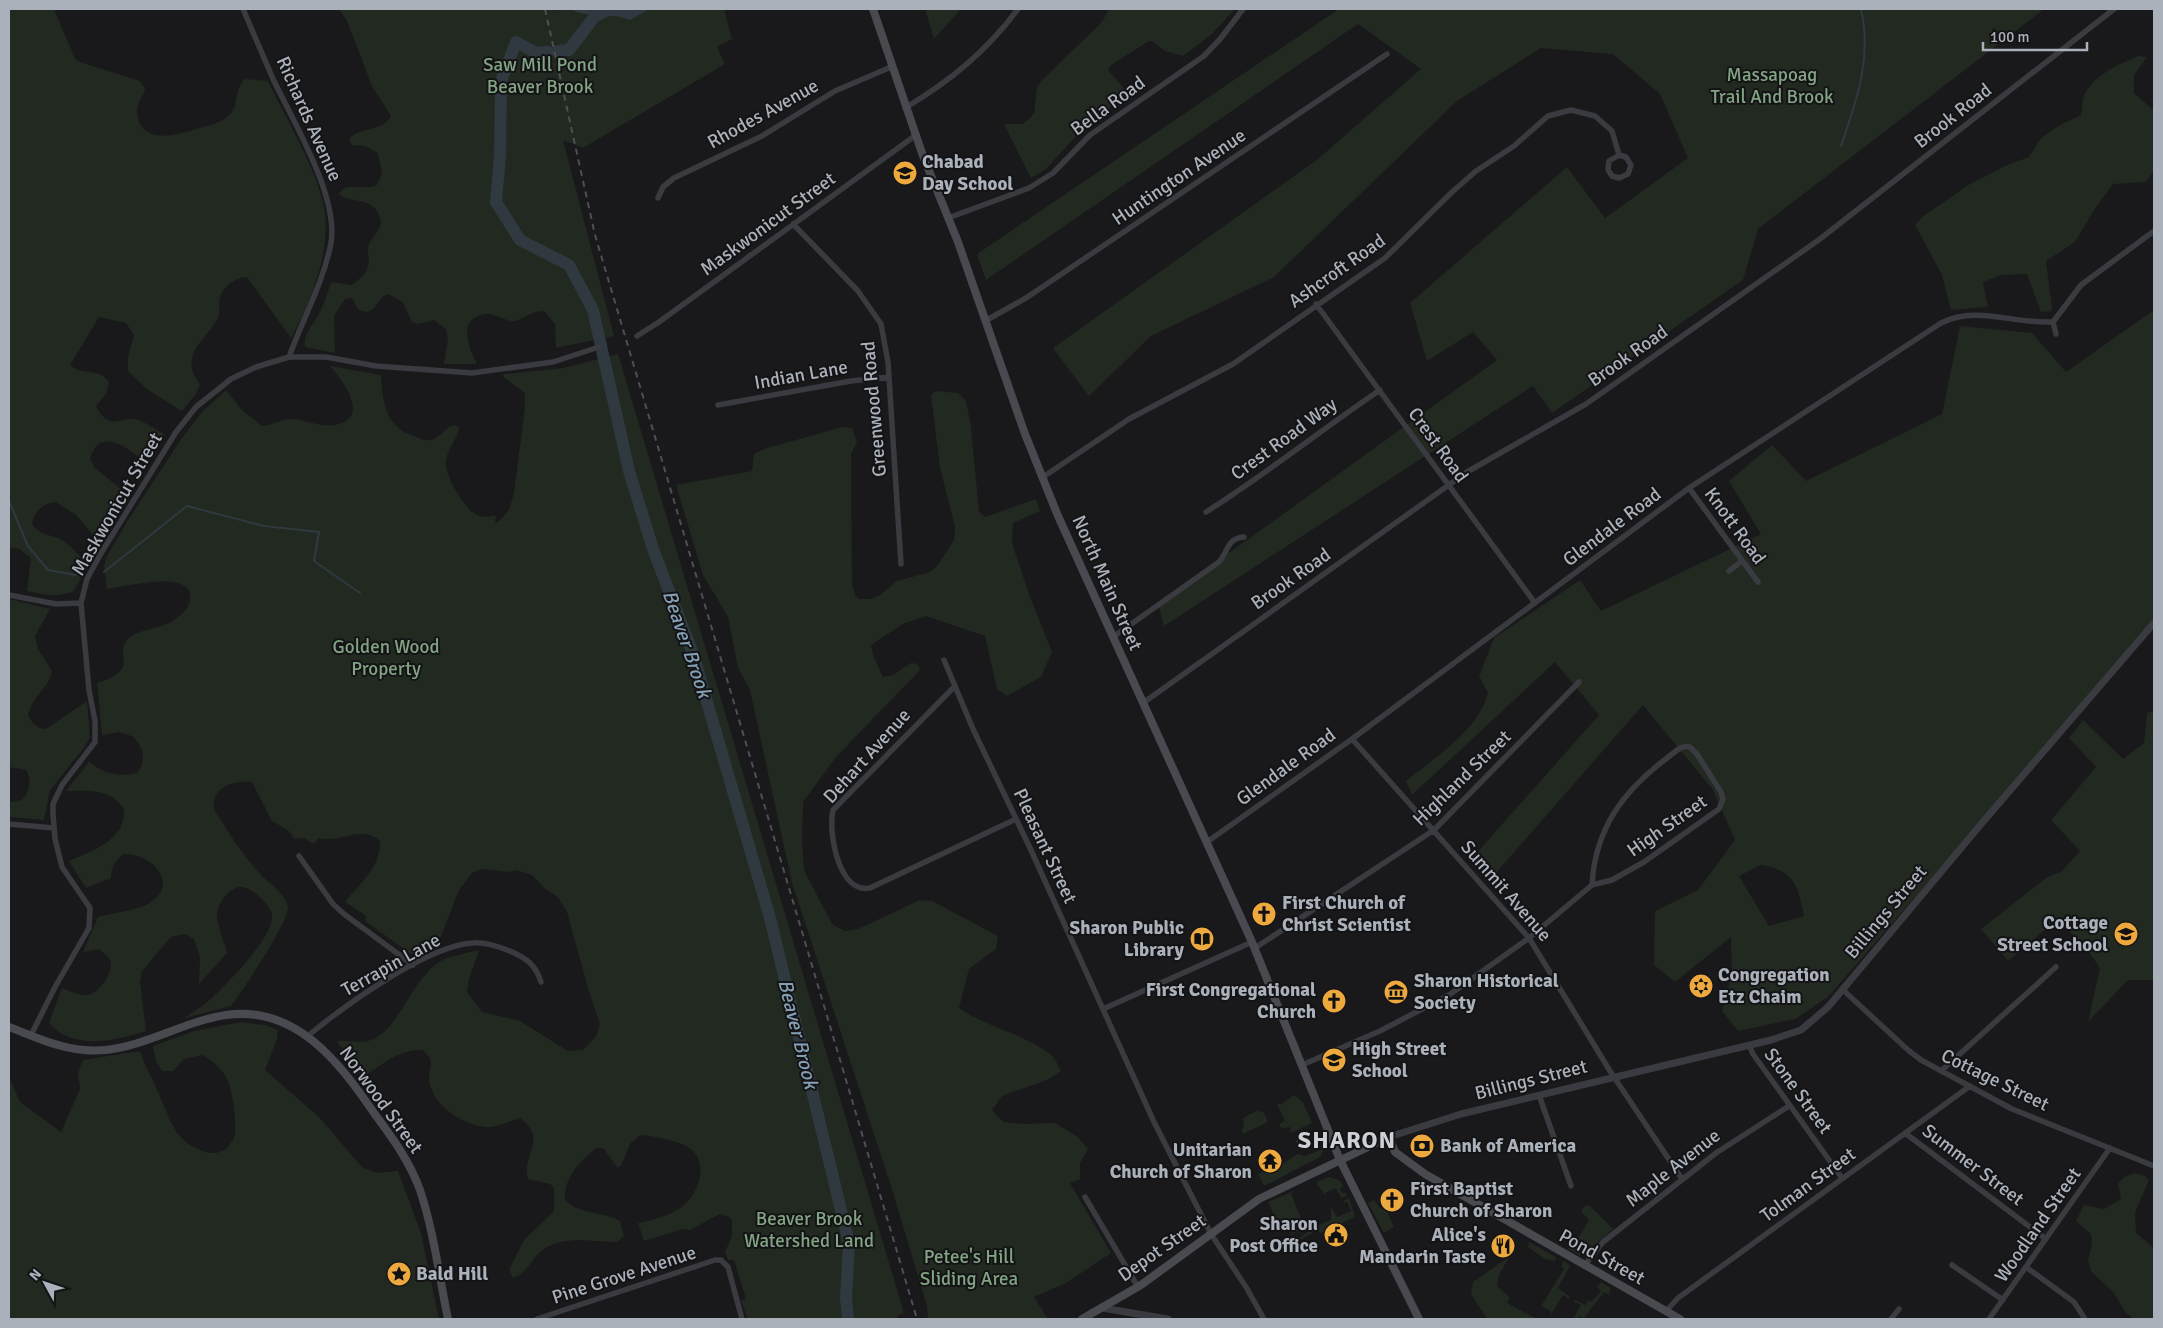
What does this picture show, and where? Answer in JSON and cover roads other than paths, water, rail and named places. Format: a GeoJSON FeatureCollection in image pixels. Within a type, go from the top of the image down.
{"type":"FeatureCollection","features":[{"type":"Feature","properties":{"kind":"main road","name":"North Main Street"},"geometry":{"type":"LineString","coordinates":[[873,9],[905,108],[948,218],[1042,477],[1253,945],[1340,1160],[1419,1319]]}},
{"type":"Feature","properties":{"kind":"main road","name":"Norwood Street"},"geometry":{"type":"LineString","coordinates":[[9,1026],[63,1046],[84,1050],[104,1050],[126,1046],[211,1018],[245,1014],[277,1020],[308,1035],[329,1053],[347,1074],[397,1145],[414,1175],[429,1221],[448,1319]]}},
{"type":"Feature","properties":{"kind":"main road","name":"Depot Street"},"geometry":{"type":"LineString","coordinates":[[1082,1319],[1138,1287],[1259,1199],[1389,1137]]}},
{"type":"Feature","properties":{"kind":"main road","name":"Pond Street"},"geometry":{"type":"LineString","coordinates":[[1389,1137],[1394,1151],[1411,1165],[1584,1266],[1680,1319]]}},
{"type":"Feature","properties":{"kind":"street","name":"Richards Avenue"},"geometry":{"type":"LineString","coordinates":[[243,9],[325,188],[332,225],[331,241],[318,290],[288,357]]}},
{"type":"Feature","properties":{"kind":"street"},"geometry":{"type":"LineString","coordinates":[[905,108],[940,85],[978,55],[990,44],[1018,9]]}},
{"type":"Feature","properties":{"kind":"street","name":"Bella Road"},"geometry":{"type":"LineString","coordinates":[[948,218],[1029,188],[1047,177],[1090,134],[1204,56],[1222,38],[1243,9]]}},
{"type":"Feature","properties":{"kind":"street","name":"Brook Road"},"geometry":{"type":"LineString","coordinates":[[1143,703],[1467,472],[1586,404],[1820,239],[2114,9]]}},
{"type":"Feature","properties":{"kind":"street","name":"Huntington Avenue"},"geometry":{"type":"LineString","coordinates":[[986,321],[1026,298],[1387,54]]}},
{"type":"Feature","properties":{"kind":"street","name":"Rhodes Avenue"},"geometry":{"type":"LineString","coordinates":[[658,198],[660,191],[674,178],[762,136],[835,91],[891,67]]}},
{"type":"Feature","properties":{"kind":"street","name":"Ashcroft Road"},"geometry":{"type":"LineString","coordinates":[[1042,477],[1130,418],[1233,364],[1316,304],[1385,258],[1465,180],[1555,112],[1580,110],[1602,120],[1615,136],[1619,155]]}},
{"type":"Feature","properties":{"kind":"street","name":"Maskwonicut Street"},"geometry":{"type":"LineString","coordinates":[[637,336],[659,322],[916,135]]}},
{"type":"Feature","properties":{"kind":"street","name":"Ashcroft Road"},"geometry":{"type":"LineString","coordinates":[[1619,155],[1626,157],[1631,165],[1628,174],[1619,178],[1611,174],[1608,168],[1610,159],[1619,155]]}},
{"type":"Feature","properties":{"kind":"street","name":"Greenwood Road"},"geometry":{"type":"LineString","coordinates":[[793,224],[858,292],[876,314],[884,336],[889,377],[901,564]]}},
{"type":"Feature","properties":{"kind":"street"},"geometry":{"type":"LineString","coordinates":[[2056,334],[2054,322],[2081,285],[2154,231]]}},
{"type":"Feature","properties":{"kind":"street","name":"Crest Road"},"geometry":{"type":"LineString","coordinates":[[1316,304],[1535,603]]}},
{"type":"Feature","properties":{"kind":"street","name":"Glendale Road"},"geometry":{"type":"LineString","coordinates":[[1206,842],[1352,739],[1689,488],[1948,319],[1976,314],[2054,322]]}},
{"type":"Feature","properties":{"kind":"street","name":"Maskwonicut Street"},"geometry":{"type":"LineString","coordinates":[[31,1035],[54,987],[89,928],[91,918],[90,908],[62,867],[54,828],[53,804],[68,776],[95,742],[95,721],[89,690],[81,603],[87,579],[176,432],[196,406],[231,379],[256,367],[288,357],[326,357],[376,366],[472,373],[548,363],[599,347]]}},
{"type":"Feature","properties":{"kind":"street","name":"Indian Lane"},"geometry":{"type":"LineString","coordinates":[[718,405],[852,381],[889,377]]}},
{"type":"Feature","properties":{"kind":"street","name":"Crest Road Way"},"geometry":{"type":"LineString","coordinates":[[1206,512],[1270,470],[1323,429],[1380,390]]}},
{"type":"Feature","properties":{"kind":"street","name":"Knott Road"},"geometry":{"type":"LineString","coordinates":[[1689,488],[1758,582]]}},
{"type":"Feature","properties":{"kind":"street"},"geometry":{"type":"LineString","coordinates":[[1113,637],[1219,562],[1231,542],[1244,537]]}},
{"type":"Feature","properties":{"kind":"street"},"geometry":{"type":"LineString","coordinates":[[1729,571],[1742,561]]}},
{"type":"Feature","properties":{"kind":"street"},"geometry":{"type":"LineString","coordinates":[[9,595],[56,604],[81,603]]}},
{"type":"Feature","properties":{"kind":"street","name":"Billings Street"},"geometry":{"type":"LineString","coordinates":[[1389,1137],[1416,1127],[1539,1095],[1785,1036],[1807,1026],[1820,1016],[2154,623]]}},
{"type":"Feature","properties":{"kind":"street","name":"Pleasant Street"},"geometry":{"type":"LineString","coordinates":[[944,660],[1158,1128],[1211,1234],[1246,1287],[1264,1319]]}},
{"type":"Feature","properties":{"kind":"street","name":"Highland Street"},"geometry":{"type":"LineString","coordinates":[[1103,1009],[1253,945],[1434,830],[1579,682]]}},
{"type":"Feature","properties":{"kind":"street","name":"Dehart Avenue"},"geometry":{"type":"LineString","coordinates":[[955,686],[833,810],[831,820],[833,844],[844,874],[857,887],[870,888],[1016,819]]}},
{"type":"Feature","properties":{"kind":"street","name":"Summit Avenue"},"geometry":{"type":"LineString","coordinates":[[1352,739],[1530,938],[1613,1077],[1682,1179]]}},
{"type":"Feature","properties":{"kind":"street","name":"High Street"},"geometry":{"type":"LineString","coordinates":[[1302,1065],[1374,1034],[1449,995],[1530,938],[1592,886],[1612,880],[1652,858],[1721,806],[1723,799],[1721,792],[1690,746],[1682,748],[1646,775],[1610,816],[1598,846],[1592,886]]}},
{"type":"Feature","properties":{"kind":"street"},"geometry":{"type":"LineString","coordinates":[[9,824],[54,828]]}},
{"type":"Feature","properties":{"kind":"street"},"geometry":{"type":"LineString","coordinates":[[300,856],[333,904],[413,965]]}},
{"type":"Feature","properties":{"kind":"street","name":"Terrapin Lane"},"geometry":{"type":"LineString","coordinates":[[308,1035],[362,996],[413,965],[432,954],[460,944],[488,944],[528,961],[534,967],[541,982]]}},
{"type":"Feature","properties":{"kind":"street"},"geometry":{"type":"LineString","coordinates":[[1941,1071],[2056,967]]}},
{"type":"Feature","properties":{"kind":"street","name":"Cottage Street"},"geometry":{"type":"LineString","coordinates":[[1842,989],[1908,1050],[1941,1071],[2012,1109],[2154,1166]]}},
{"type":"Feature","properties":{"kind":"street","name":"Stone Street"},"geometry":{"type":"LineString","coordinates":[[1749,1045],[1753,1054],[1842,1178]]}},
{"type":"Feature","properties":{"kind":"street","name":"Tolman Street"},"geometry":{"type":"LineString","coordinates":[[1666,1311],[1682,1296],[1970,1086]]}},
{"type":"Feature","properties":{"kind":"street"},"geometry":{"type":"LineString","coordinates":[[1539,1095],[1570,1186]]}},
{"type":"Feature","properties":{"kind":"street","name":"Maple Avenue"},"geometry":{"type":"LineString","coordinates":[[1584,1266],[1600,1245],[1682,1179],[1731,1142],[1790,1106]]}},
{"type":"Feature","properties":{"kind":"street","name":"Summer Street"},"geometry":{"type":"LineString","coordinates":[[1905,1134],[2046,1239]]}},
{"type":"Feature","properties":{"kind":"street","name":"Woodland Street"},"geometry":{"type":"LineString","coordinates":[[1989,1319],[2110,1148]]}},
{"type":"Feature","properties":{"kind":"street"},"geometry":{"type":"LineString","coordinates":[[1085,1197],[1138,1287]]}},
{"type":"Feature","properties":{"kind":"street","name":"Pine Grove Avenue"},"geometry":{"type":"LineString","coordinates":[[537,1319],[715,1260],[721,1260],[728,1267],[742,1319]]}},
{"type":"Feature","properties":{"kind":"street"},"geometry":{"type":"LineString","coordinates":[[1952,1265],[2003,1300]]}},
{"type":"Feature","properties":{"kind":"street"},"geometry":{"type":"LineString","coordinates":[[2026,1267],[2074,1302],[2085,1319]]}},
{"type":"Feature","properties":{"kind":"street"},"geometry":{"type":"LineString","coordinates":[[1102,1308],[1168,1319]]}},
{"type":"Feature","properties":{"kind":"street"},"geometry":{"type":"LineString","coordinates":[[1891,1319],[1899,1309]]}},
{"type":"Feature","properties":{"kind":"waterway","name":"Beaver Brook"},"geometry":{"type":"LineString","coordinates":[[558,51],[569,50],[595,16],[610,9]]}},
{"type":"Feature","properties":{"kind":"waterway"},"geometry":{"type":"LineString","coordinates":[[1841,146],[1857,95],[1864,62],[1864,27],[1861,9]]}},
{"type":"Feature","properties":{"kind":"waterway","name":"Beaver Brook"},"geometry":{"type":"LineString","coordinates":[[548,52],[537,53],[516,42],[501,81],[500,155],[496,202],[520,240],[569,265],[593,310],[629,471],[653,549],[693,654],[770,918],[849,1243],[846,1298],[848,1319]]}},
{"type":"Feature","properties":{"kind":"waterway"},"geometry":{"type":"LineString","coordinates":[[9,501],[28,546],[48,570],[76,575]]}},
{"type":"Feature","properties":{"kind":"waterway"},"geometry":{"type":"LineString","coordinates":[[104,572],[187,506],[264,526],[319,532],[314,561],[360,593]]}},
{"type":"Feature","properties":{"kind":"railway"},"geometry":{"type":"LineString","coordinates":[[545,9],[595,235],[917,1319]]}},
{"type":"Feature","properties":{"kind":"place","name":"Chabad Day School"},"geometry":{"type":"Point","coordinates":[905,173]}},
{"type":"Feature","properties":{"kind":"place","name":"First Church of Christ Scientist"},"geometry":{"type":"Point","coordinates":[1264,914]}},
{"type":"Feature","properties":{"kind":"place","name":"Cottage Street School"},"geometry":{"type":"Point","coordinates":[2126,934]}},
{"type":"Feature","properties":{"kind":"place","name":"Sharon Public Library"},"geometry":{"type":"Point","coordinates":[1202,939]}},
{"type":"Feature","properties":{"kind":"place","name":"Congregation Etz Chaim"},"geometry":{"type":"Point","coordinates":[1701,986]}},
{"type":"Feature","properties":{"kind":"place","name":"Sharon Historical Society"},"geometry":{"type":"Point","coordinates":[1396,992]}},
{"type":"Feature","properties":{"kind":"place","name":"First Congregational Church"},"geometry":{"type":"Point","coordinates":[1334,1001]}},
{"type":"Feature","properties":{"kind":"place","name":"High Street School"},"geometry":{"type":"Point","coordinates":[1334,1060]}},
{"type":"Feature","properties":{"kind":"place","name":"Bank of America"},"geometry":{"type":"Point","coordinates":[1422,1146]}},
{"type":"Feature","properties":{"kind":"place","name":"Unitarian Church of Sharon"},"geometry":{"type":"Point","coordinates":[1270,1161]}},
{"type":"Feature","properties":{"kind":"place","name":"First Baptist Church of Sharon"},"geometry":{"type":"Point","coordinates":[1392,1200]}},
{"type":"Feature","properties":{"kind":"place","name":"Sharon Post Office"},"geometry":{"type":"Point","coordinates":[1336,1235]}},
{"type":"Feature","properties":{"kind":"place","name":"Alice's Mandarin Taste"},"geometry":{"type":"Point","coordinates":[1503,1246]}},
{"type":"Feature","properties":{"kind":"place","name":"Bald Hill"},"geometry":{"type":"Point","coordinates":[399,1274]}},
{"type":"Feature","properties":{"kind":"district","name":"SHARON"},"geometry":{"type":"Point","coordinates":[1347,1140]}},
{"type":"Feature","properties":{"kind":"park label","name":"Saw Mill Pond Beaver Brook"},"geometry":{"type":"Point","coordinates":[540,76]}},
{"type":"Feature","properties":{"kind":"park label","name":"Massapoag Trail And Brook"},"geometry":{"type":"Point","coordinates":[1772,86]}},
{"type":"Feature","properties":{"kind":"park label","name":"Golden Wood Property"},"geometry":{"type":"Point","coordinates":[386,658]}},
{"type":"Feature","properties":{"kind":"park label","name":"Beaver Brook Watershed Land"},"geometry":{"type":"Point","coordinates":[809,1230]}},
{"type":"Feature","properties":{"kind":"park label","name":"Petee's Hill Sliding Area"},"geometry":{"type":"Point","coordinates":[969,1268]}}]}
